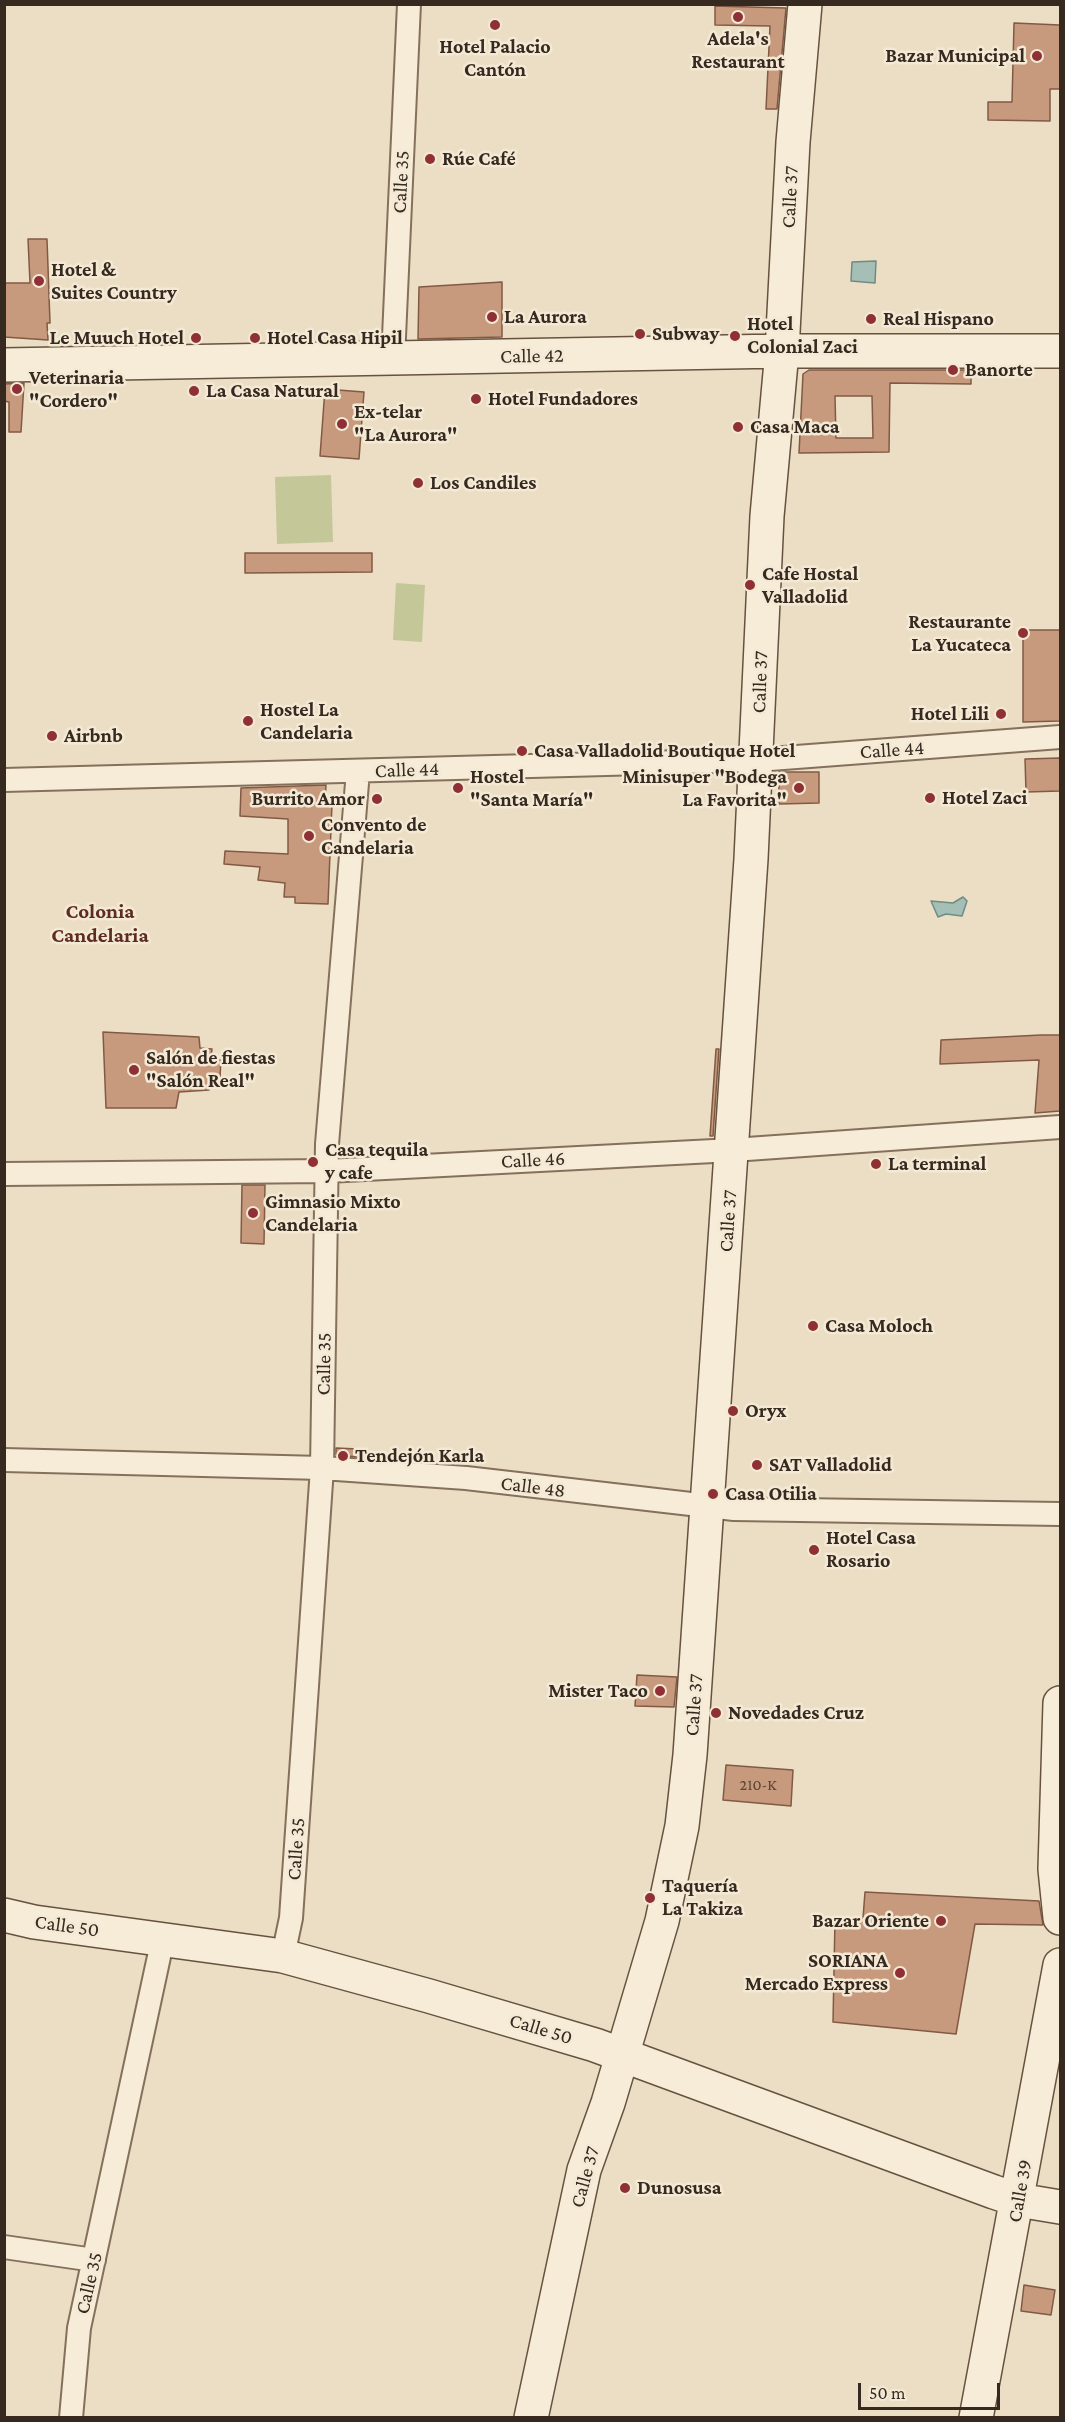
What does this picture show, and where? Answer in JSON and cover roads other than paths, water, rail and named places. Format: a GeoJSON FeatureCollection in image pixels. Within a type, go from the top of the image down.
{"type":"FeatureCollection","features":[{"type":"Feature","properties":{"kind":"street","name":"Calle 35"},"geometry":{"type":"LineString","coordinates":[[393,359],[409,4]]}},
{"type":"Feature","properties":{"kind":"street","name":"Calle 37"},"geometry":{"type":"LineString","coordinates":[[531,2418],[584,2170],[608,2103],[619,2057],[662,1921],[682,1826],[690,1755],[733,1150],[757,760],[767,516],[782,351],[793,142],[805,4]]}},
{"type":"Feature","properties":{"kind":"street","name":"Calle 42"},"geometry":{"type":"LineString","coordinates":[[4,365],[782,351],[1060,351]]}},
{"type":"Feature","properties":{"kind":"street","name":"Calle 44"},"geometry":{"type":"LineString","coordinates":[[4,780],[757,760],[1060,736]]}},
{"type":"Feature","properties":{"kind":"street","name":"Calle 35"},"geometry":{"type":"LineString","coordinates":[[283,1956],[291,1918],[322,1468],[327,1144],[358,771]]}},
{"type":"Feature","properties":{"kind":"street","name":"Calle 46"},"geometry":{"type":"LineString","coordinates":[[4,1174],[327,1171],[733,1150],[1060,1127]]}},
{"type":"Feature","properties":{"kind":"street","name":"Calle 48"},"geometry":{"type":"LineString","coordinates":[[4,1460],[322,1468],[466,1478],[708,1508],[1060,1514]]}},
{"type":"Feature","properties":{"kind":"street"},"geometry":{"type":"LineString","coordinates":[[1060,1703],[1055,1869],[1060,1918]]}},
{"type":"Feature","properties":{"kind":"street","name":"Calle 50"},"geometry":{"type":"LineString","coordinates":[[4,1915],[34,1922],[283,1956],[584,2042],[619,2057],[1018,2200],[1060,2207]]}},
{"type":"Feature","properties":{"kind":"street","name":"Calle 35"},"geometry":{"type":"LineString","coordinates":[[71,2418],[79,2328],[163,1938]]}},
{"type":"Feature","properties":{"kind":"street","name":"Calle 39"},"geometry":{"type":"LineString","coordinates":[[976,2418],[1060,1965]]}},
{"type":"Feature","properties":{"kind":"street"},"geometry":{"type":"LineString","coordinates":[[4,2247],[94,2260]]}},
{"type":"Feature","properties":{"kind":"water"},"geometry":{"type":"Polygon","coordinates":[[[876,261],[875,283],[851,281],[852,262],[876,261]]]}},
{"type":"Feature","properties":{"kind":"water"},"geometry":{"type":"Polygon","coordinates":[[[963,897],[967,901],[962,916],[946,914],[938,917],[931,901],[953,903],[963,897]]]}},
{"type":"Feature","properties":{"kind":"place","name":"Adela's Restaurant"},"geometry":{"type":"Point","coordinates":[738,17]}},
{"type":"Feature","properties":{"kind":"place","name":"Hotel Palacio Cantón"},"geometry":{"type":"Point","coordinates":[495,25]}},
{"type":"Feature","properties":{"kind":"place","name":"Bazar Municipal"},"geometry":{"type":"Point","coordinates":[1037,56]}},
{"type":"Feature","properties":{"kind":"place","name":"Rúe Café"},"geometry":{"type":"Point","coordinates":[430,159]}},
{"type":"Feature","properties":{"kind":"place","name":"Hotel & Suites Country"},"geometry":{"type":"Point","coordinates":[39,281]}},
{"type":"Feature","properties":{"kind":"place","name":"La Aurora"},"geometry":{"type":"Point","coordinates":[492,317]}},
{"type":"Feature","properties":{"kind":"place","name":"Real Hispano"},"geometry":{"type":"Point","coordinates":[871,319]}},
{"type":"Feature","properties":{"kind":"place","name":"Subway"},"geometry":{"type":"Point","coordinates":[640,334]}},
{"type":"Feature","properties":{"kind":"place","name":"Hotel Colonial Zaci"},"geometry":{"type":"Point","coordinates":[735,336]}},
{"type":"Feature","properties":{"kind":"place","name":"Le Muuch Hotel"},"geometry":{"type":"Point","coordinates":[196,338]}},
{"type":"Feature","properties":{"kind":"place","name":"Hotel Casa Hipil"},"geometry":{"type":"Point","coordinates":[255,338]}},
{"type":"Feature","properties":{"kind":"place","name":"Banorte"},"geometry":{"type":"Point","coordinates":[953,370]}},
{"type":"Feature","properties":{"kind":"place","name":"Veterinaria \"Cordero\""},"geometry":{"type":"Point","coordinates":[17,389]}},
{"type":"Feature","properties":{"kind":"place","name":"La Casa Natural"},"geometry":{"type":"Point","coordinates":[194,391]}},
{"type":"Feature","properties":{"kind":"place","name":"Hotel Fundadores"},"geometry":{"type":"Point","coordinates":[476,399]}},
{"type":"Feature","properties":{"kind":"place","name":"Ex-telar \"La Aurora\""},"geometry":{"type":"Point","coordinates":[342,424]}},
{"type":"Feature","properties":{"kind":"place","name":"Casa Maca"},"geometry":{"type":"Point","coordinates":[738,427]}},
{"type":"Feature","properties":{"kind":"place","name":"Los Candiles"},"geometry":{"type":"Point","coordinates":[418,483]}},
{"type":"Feature","properties":{"kind":"place","name":"Cafe Hostal Valladolid"},"geometry":{"type":"Point","coordinates":[750,585]}},
{"type":"Feature","properties":{"kind":"place","name":"Restaurante La Yucateca"},"geometry":{"type":"Point","coordinates":[1023,633]}},
{"type":"Feature","properties":{"kind":"place","name":"Hotel Lili"},"geometry":{"type":"Point","coordinates":[1001,714]}},
{"type":"Feature","properties":{"kind":"place","name":"Hostel La Candelaria"},"geometry":{"type":"Point","coordinates":[248,721]}},
{"type":"Feature","properties":{"kind":"place","name":"Airbnb"},"geometry":{"type":"Point","coordinates":[52,736]}},
{"type":"Feature","properties":{"kind":"place","name":"Casa Valladolid Boutique Hotel"},"geometry":{"type":"Point","coordinates":[522,751]}},
{"type":"Feature","properties":{"kind":"place","name":"Hostel \"Santa María\""},"geometry":{"type":"Point","coordinates":[458,788]}},
{"type":"Feature","properties":{"kind":"place","name":"Minisuper \"Bodega La Favorita\""},"geometry":{"type":"Point","coordinates":[799,788]}},
{"type":"Feature","properties":{"kind":"place","name":"Hotel Zaci"},"geometry":{"type":"Point","coordinates":[930,798]}},
{"type":"Feature","properties":{"kind":"place","name":"Burrito Amor"},"geometry":{"type":"Point","coordinates":[377,799]}},
{"type":"Feature","properties":{"kind":"place","name":"Convento de Candelaria"},"geometry":{"type":"Point","coordinates":[309,836]}},
{"type":"Feature","properties":{"kind":"place","name":"Salón de fiestas \"Salón Real\""},"geometry":{"type":"Point","coordinates":[134,1070]}},
{"type":"Feature","properties":{"kind":"place","name":"Casa tequila y cafe"},"geometry":{"type":"Point","coordinates":[313,1162]}},
{"type":"Feature","properties":{"kind":"place","name":"La terminal"},"geometry":{"type":"Point","coordinates":[876,1164]}},
{"type":"Feature","properties":{"kind":"place","name":"Gimnasio Mixto Candelaria"},"geometry":{"type":"Point","coordinates":[253,1213]}},
{"type":"Feature","properties":{"kind":"place","name":"Casa Moloch"},"geometry":{"type":"Point","coordinates":[813,1326]}},
{"type":"Feature","properties":{"kind":"place","name":"Oryx"},"geometry":{"type":"Point","coordinates":[733,1411]}},
{"type":"Feature","properties":{"kind":"place","name":"Tendejón Karla"},"geometry":{"type":"Point","coordinates":[343,1456]}},
{"type":"Feature","properties":{"kind":"place","name":"SAT Valladolid"},"geometry":{"type":"Point","coordinates":[757,1465]}},
{"type":"Feature","properties":{"kind":"place","name":"Casa Otilia"},"geometry":{"type":"Point","coordinates":[713,1494]}},
{"type":"Feature","properties":{"kind":"place","name":"Hotel Casa Rosario"},"geometry":{"type":"Point","coordinates":[814,1550]}},
{"type":"Feature","properties":{"kind":"place","name":"Mister Taco"},"geometry":{"type":"Point","coordinates":[660,1691]}},
{"type":"Feature","properties":{"kind":"place","name":"Novedades Cruz"},"geometry":{"type":"Point","coordinates":[716,1713]}},
{"type":"Feature","properties":{"kind":"place","name":"Taquería La Takiza"},"geometry":{"type":"Point","coordinates":[650,1898]}},
{"type":"Feature","properties":{"kind":"place","name":"Bazar Oriente"},"geometry":{"type":"Point","coordinates":[941,1921]}},
{"type":"Feature","properties":{"kind":"place","name":"SORIANA Mercado Express"},"geometry":{"type":"Point","coordinates":[900,1973]}},
{"type":"Feature","properties":{"kind":"place","name":"Dunosusa"},"geometry":{"type":"Point","coordinates":[625,2188]}},
{"type":"Feature","properties":{"kind":"district","name":"Colonia Candelaria"},"geometry":{"type":"Point","coordinates":[100,924]}}]}
